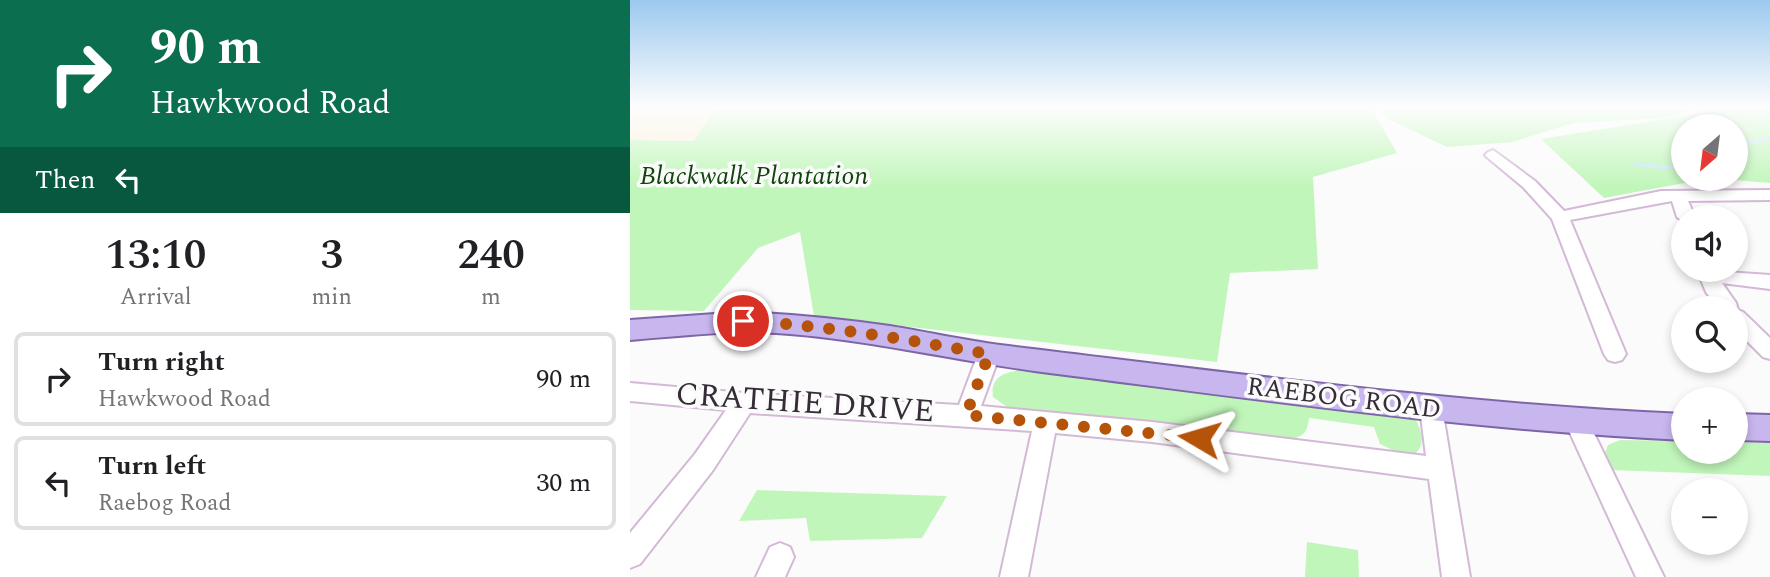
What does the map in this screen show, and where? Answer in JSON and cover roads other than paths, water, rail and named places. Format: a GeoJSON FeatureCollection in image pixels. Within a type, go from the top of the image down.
{"type":"FeatureCollection","features":[{"type":"Feature","properties":{"kind":"main road","name":"RAEBOG ROAD"},"geometry":{"type":"LineString","coordinates":[[630,330],[743,321],[789,324],[887,336],[989,354],[1432,408],[1577,422],[1671,426]]}},
{"type":"Feature","properties":{"kind":"main road"},"geometry":{"type":"LineString","coordinates":[[1748,428],[1770,428]]}},
{"type":"Feature","properties":{"kind":"street"},"geometry":{"type":"LineString","coordinates":[[1493,155],[1529,184],[1560,217],[1615,354]]}},
{"type":"Feature","properties":{"kind":"street"},"geometry":{"type":"LineString","coordinates":[[1560,217],[1661,196],[1770,195]]}},
{"type":"Feature","properties":{"kind":"street"},"geometry":{"type":"LineString","coordinates":[[1678,196],[1681,205]]}},
{"type":"Feature","properties":{"kind":"street"},"geometry":{"type":"LineString","coordinates":[[1748,279],[1770,282]]}},
{"type":"Feature","properties":{"kind":"street"},"geometry":{"type":"LineString","coordinates":[[1748,329],[1770,351]]}},
{"type":"Feature","properties":{"kind":"street"},"geometry":{"type":"LineString","coordinates":[[966,415],[989,354]]}},
{"type":"Feature","properties":{"kind":"street","name":"CRATHIE DRIVE"},"geometry":{"type":"LineString","coordinates":[[630,393],[640,391],[744,403],[1046,422],[1152,432],[1440,468]]}},
{"type":"Feature","properties":{"kind":"street"},"geometry":{"type":"LineString","coordinates":[[630,554],[704,462],[744,403]]}},
{"type":"Feature","properties":{"kind":"street"},"geometry":{"type":"LineString","coordinates":[[1432,408],[1456,577]]}},
{"type":"Feature","properties":{"kind":"street"},"geometry":{"type":"LineString","coordinates":[[1014,577],[1046,422]]}},
{"type":"Feature","properties":{"kind":"street"},"geometry":{"type":"LineString","coordinates":[[1577,422],[1650,577]]}},
{"type":"Feature","properties":{"kind":"waterway"},"geometry":{"type":"LineString","coordinates":[[1748,143],[1770,138]]}},
{"type":"Feature","properties":{"kind":"waterway"},"geometry":{"type":"LineString","coordinates":[[1636,164],[1671,167]]}},
{"type":"Feature","properties":{"kind":"park label","name":"Blackwalk Plantation"},"geometry":{"type":"Point","coordinates":[754,176]}}]}
